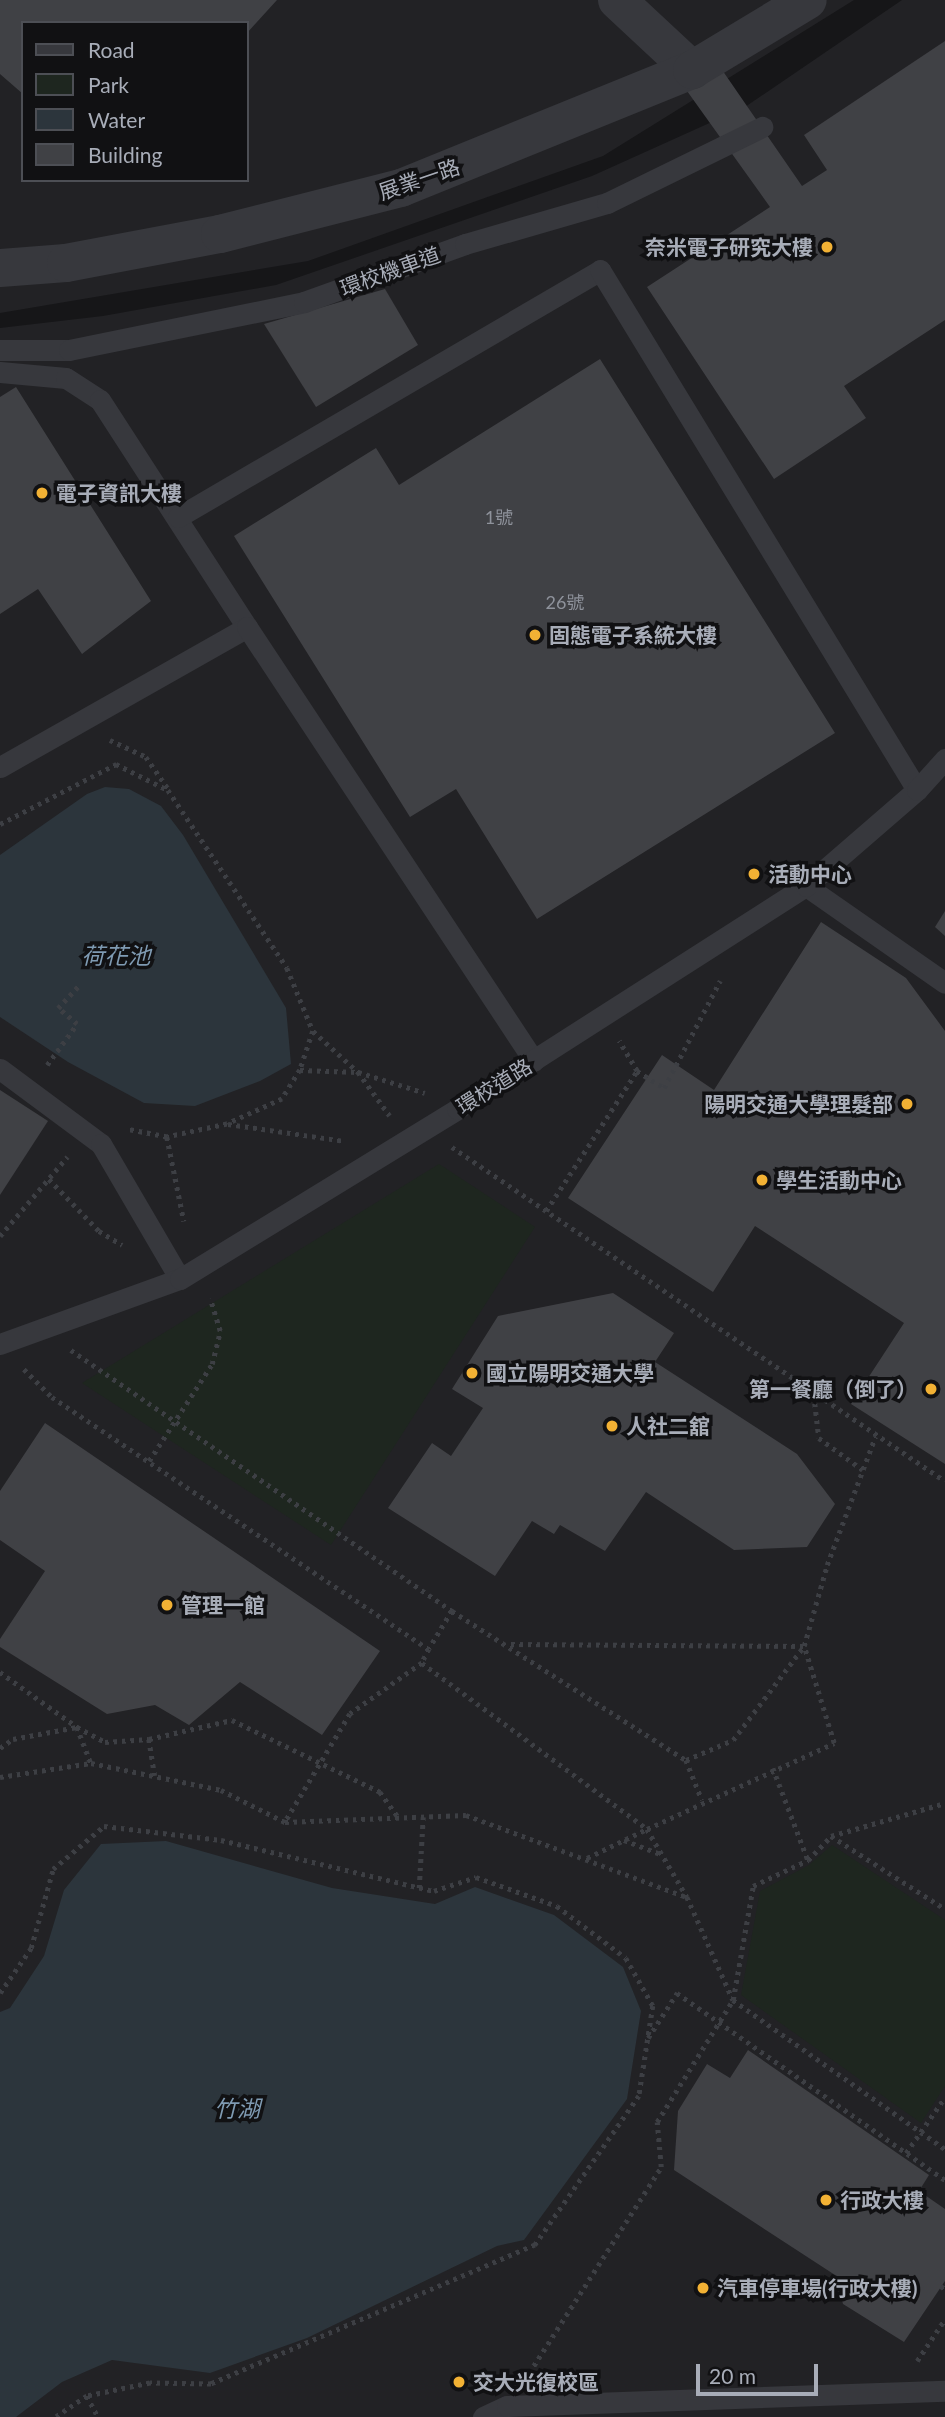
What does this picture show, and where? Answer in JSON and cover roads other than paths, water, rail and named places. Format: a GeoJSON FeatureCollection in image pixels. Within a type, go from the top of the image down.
{"type":"FeatureCollection","features":[{"type":"Feature","properties":{"kind":"street"},"geometry":{"type":"LineString","coordinates":[[617,0],[692,70]]}},
{"type":"Feature","properties":{"kind":"street","name":"展業一路"},"geometry":{"type":"LineString","coordinates":[[0,268],[66,263],[220,234],[401,188],[692,70],[808,0]]}},
{"type":"Feature","properties":{"kind":"lane","name":"環校機車道"},"geometry":{"type":"LineString","coordinates":[[0,350],[69,350],[304,302],[465,244],[607,203],[762,127]]}},
{"type":"Feature","properties":{"kind":"lane"},"geometry":{"type":"LineString","coordinates":[[178,517],[600,270],[917,790]]}},
{"type":"Feature","properties":{"kind":"lane"},"geometry":{"type":"LineString","coordinates":[[0,372],[66,378],[100,400],[534,1061]]}},
{"type":"Feature","properties":{"kind":"lane"},"geometry":{"type":"LineString","coordinates":[[0,767],[247,627]]}},
{"type":"Feature","properties":{"kind":"lane","name":"環校道路"},"geometry":{"type":"LineString","coordinates":[[0,1344],[187,1275],[457,1109],[806,886],[917,790],[945,759]]}},
{"type":"Feature","properties":{"kind":"lane"},"geometry":{"type":"LineString","coordinates":[[806,886],[945,983]]}},
{"type":"Feature","properties":{"kind":"lane"},"geometry":{"type":"LineString","coordinates":[[0,1069],[101,1144],[187,1275]]}},
{"type":"Feature","properties":{"kind":"lane"},"geometry":{"type":"LineString","coordinates":[[483,2417],[507,2406],[866,2396],[945,2391]]}},
{"type":"Feature","properties":{"kind":"water","name":"荷花池"},"geometry":{"type":"Polygon","coordinates":[[[105,787],[129,789],[161,806],[183,835],[286,1008],[291,1064],[260,1081],[195,1106],[144,1103],[68,1062],[0,1017],[0,855],[87,794],[105,787]]]}},
{"type":"Feature","properties":{"kind":"water","name":"竹湖"},"geometry":{"type":"Polygon","coordinates":[[[166,1841],[332,1888],[435,1904],[475,1887],[554,1915],[623,1967],[641,2011],[627,2099],[524,2240],[497,2246],[307,2338],[210,2373],[112,2360],[62,2382],[16,2417],[0,2417],[0,2012],[10,2008],[44,1956],[64,1890],[101,1844],[166,1841]]]}},
{"type":"Feature","properties":{"kind":"place","name":"奈米電子研究大樓"},"geometry":{"type":"Point","coordinates":[827,247]}},
{"type":"Feature","properties":{"kind":"place","name":"電子資訊大樓"},"geometry":{"type":"Point","coordinates":[42,493]}},
{"type":"Feature","properties":{"kind":"place","name":"固態電子系統大樓"},"geometry":{"type":"Point","coordinates":[535,635]}},
{"type":"Feature","properties":{"kind":"place","name":"活動中心"},"geometry":{"type":"Point","coordinates":[754,874]}},
{"type":"Feature","properties":{"kind":"place","name":"陽明交通大學理髮部"},"geometry":{"type":"Point","coordinates":[907,1104]}},
{"type":"Feature","properties":{"kind":"place","name":"學生活動中心"},"geometry":{"type":"Point","coordinates":[762,1180]}},
{"type":"Feature","properties":{"kind":"place","name":"國立陽明交通大學"},"geometry":{"type":"Point","coordinates":[472,1373]}},
{"type":"Feature","properties":{"kind":"place","name":"第一餐廳（倒了）"},"geometry":{"type":"Point","coordinates":[931,1389]}},
{"type":"Feature","properties":{"kind":"place","name":"人社二舘"},"geometry":{"type":"Point","coordinates":[612,1426]}},
{"type":"Feature","properties":{"kind":"place","name":"管理一館"},"geometry":{"type":"Point","coordinates":[167,1605]}},
{"type":"Feature","properties":{"kind":"place","name":"行政大樓"},"geometry":{"type":"Point","coordinates":[826,2200]}},
{"type":"Feature","properties":{"kind":"place","name":"汽車停車場(行政大樓)"},"geometry":{"type":"Point","coordinates":[703,2288]}},
{"type":"Feature","properties":{"kind":"place","name":"交大光復校區"},"geometry":{"type":"Point","coordinates":[459,2382]}}]}
